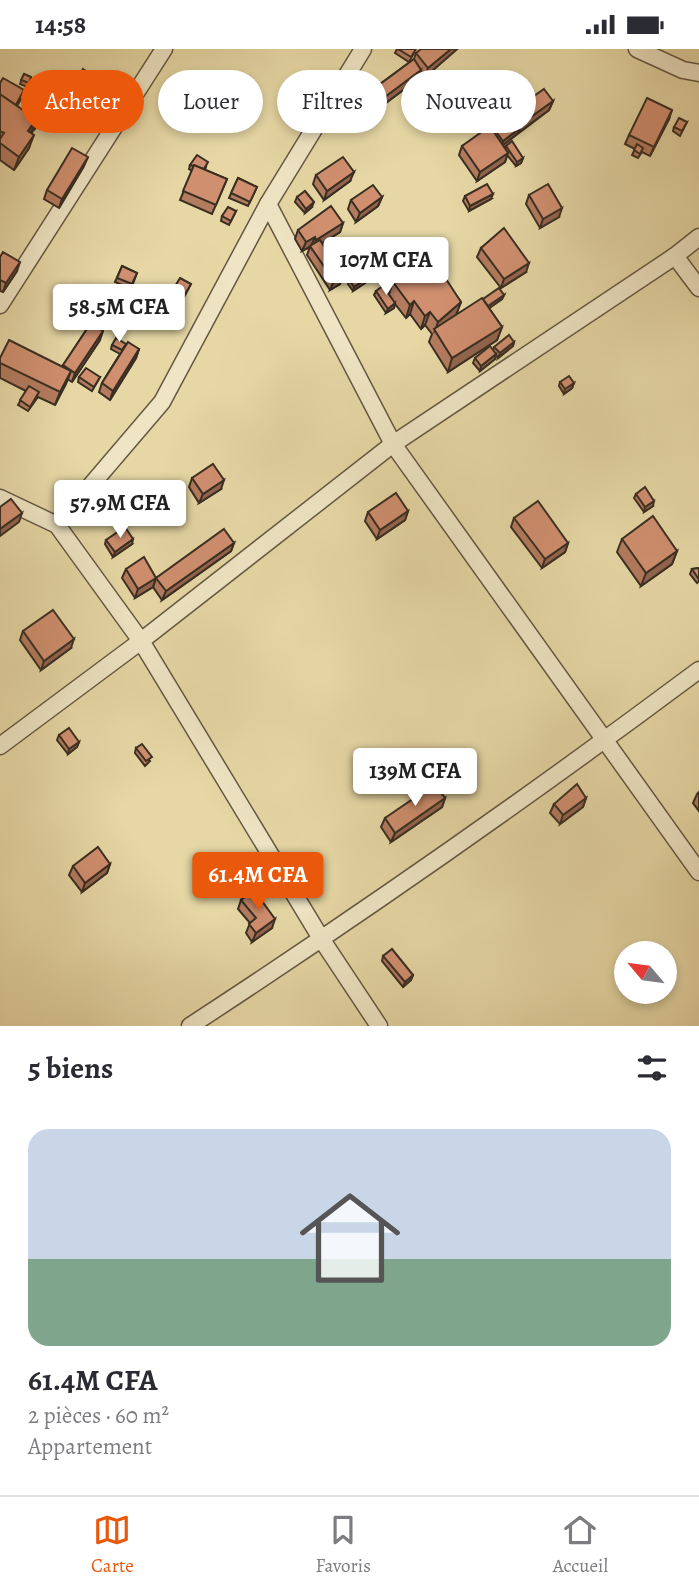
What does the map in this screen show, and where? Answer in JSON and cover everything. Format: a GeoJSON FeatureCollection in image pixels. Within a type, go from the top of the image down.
{"type":"FeatureCollection","features":[{"type":"Feature","properties":{"kind":"street"},"geometry":{"type":"LineString","coordinates":[[0,305],[164,49]]}},
{"type":"Feature","properties":{"kind":"street"},"geometry":{"type":"LineString","coordinates":[[57,524],[162,402],[268,204],[362,49]]}},
{"type":"Feature","properties":{"kind":"street"},"geometry":{"type":"LineString","coordinates":[[637,49],[683,70],[699,73]]}},
{"type":"Feature","properties":{"kind":"street"},"geometry":{"type":"LineString","coordinates":[[268,204],[393,443],[699,872]]}},
{"type":"Feature","properties":{"kind":"street"},"geometry":{"type":"LineString","coordinates":[[0,746],[141,641],[393,443],[675,256],[699,237]]}},
{"type":"Feature","properties":{"kind":"street"},"geometry":{"type":"LineString","coordinates":[[675,256],[699,288]]}},
{"type":"Feature","properties":{"kind":"street"},"geometry":{"type":"LineString","coordinates":[[0,498],[57,524],[141,641],[322,940],[379,1026]]}},
{"type":"Feature","properties":{"kind":"street"},"geometry":{"type":"LineString","coordinates":[[190,1026],[322,940],[605,740],[699,670]]}},
{"type":"Feature","properties":{"kind":"building"},"geometry":{"type":"Polygon","coordinates":[[[398,49],[416,49],[411,57],[398,49]]]}},
{"type":"Feature","properties":{"kind":"building"},"geometry":{"type":"Polygon","coordinates":[[[421,49],[451,49],[428,68],[416,53],[421,49]]]}},
{"type":"Feature","properties":{"kind":"building"},"geometry":{"type":"Polygon","coordinates":[[[414,59],[421,70],[401,70],[401,85],[387,95],[387,79],[414,59]]]}},
{"type":"Feature","properties":{"kind":"building"},"geometry":{"type":"Polygon","coordinates":[[[3,78],[21,88],[21,96],[16,105],[0,95],[3,78]]]}},
{"type":"Feature","properties":{"kind":"building"},"geometry":{"type":"Polygon","coordinates":[[[544,89],[553,101],[536,113],[536,95],[544,89]]]}},
{"type":"Feature","properties":{"kind":"building"},"geometry":{"type":"Polygon","coordinates":[[[1,95],[21,109],[21,133],[34,135],[19,157],[0,143],[4,133],[0,131],[1,95]]]}},
{"type":"Feature","properties":{"kind":"building"},"geometry":{"type":"Polygon","coordinates":[[[647,98],[672,110],[654,147],[629,135],[647,98]]]}},
{"type":"Feature","properties":{"kind":"building"},"geometry":{"type":"Polygon","coordinates":[[[679,118],[687,122],[682,131],[674,127],[679,118]]]}},
{"type":"Feature","properties":{"kind":"building"},"geometry":{"type":"Polygon","coordinates":[[[480,133],[495,133],[508,153],[480,172],[462,146],[480,133]]]}},
{"type":"Feature","properties":{"kind":"building"},"geometry":{"type":"Polygon","coordinates":[[[497,133],[514,133],[503,141],[497,133]]]}},
{"type":"Feature","properties":{"kind":"building"},"geometry":{"type":"Polygon","coordinates":[[[512,141],[523,158],[517,162],[506,146],[512,141]]]}},
{"type":"Feature","properties":{"kind":"building"},"geometry":{"type":"Polygon","coordinates":[[[637,144],[643,148],[640,154],[634,150],[637,144]]]}},
{"type":"Feature","properties":{"kind":"building"},"geometry":{"type":"Polygon","coordinates":[[[72,148],[88,157],[62,199],[47,190],[72,148]]]}},
{"type":"Feature","properties":{"kind":"building"},"geometry":{"type":"Polygon","coordinates":[[[197,155],[208,162],[204,169],[190,165],[197,155]]]}},
{"type":"Feature","properties":{"kind":"building"},"geometry":{"type":"Polygon","coordinates":[[[343,157],[354,172],[327,191],[316,175],[343,157]]]}},
{"type":"Feature","properties":{"kind":"building"},"geometry":{"type":"Polygon","coordinates":[[[194,165],[227,179],[216,205],[183,191],[194,165]]]}},
{"type":"Feature","properties":{"kind":"building"},"geometry":{"type":"Polygon","coordinates":[[[238,178],[257,187],[250,202],[231,193],[238,178]]]}},
{"type":"Feature","properties":{"kind":"building"},"geometry":{"type":"Polygon","coordinates":[[[487,184],[493,194],[470,206],[465,196],[487,184]]]}},
{"type":"Feature","properties":{"kind":"building"},"geometry":{"type":"Polygon","coordinates":[[[548,184],[562,208],[543,219],[529,195],[548,184]]]}},
{"type":"Feature","properties":{"kind":"building"},"geometry":{"type":"Polygon","coordinates":[[[373,185],[382,197],[360,213],[351,200],[373,185]]]}},
{"type":"Feature","properties":{"kind":"building"},"geometry":{"type":"Polygon","coordinates":[[[305,191],[314,202],[306,209],[297,197],[305,191]]]}},
{"type":"Feature","properties":{"kind":"building"},"geometry":{"type":"Polygon","coordinates":[[[331,206],[343,223],[316,240],[315,237],[306,242],[298,230],[331,206]]]}},
{"type":"Feature","properties":{"kind":"building"},"geometry":{"type":"Polygon","coordinates":[[[228,207],[236,211],[231,221],[222,216],[228,207]]]}},
{"type":"Feature","properties":{"kind":"building"},"geometry":{"type":"Polygon","coordinates":[[[504,228],[529,263],[504,279],[481,248],[504,228]]]}},
{"type":"Feature","properties":{"kind":"building"},"geometry":{"type":"Polygon","coordinates":[[[320,240],[343,275],[334,281],[310,246],[320,240]]]}},
{"type":"Feature","properties":{"kind":"building"},"geometry":{"type":"Polygon","coordinates":[[[3,252],[20,262],[6,283],[0,280],[0,257],[3,252]]]}},
{"type":"Feature","properties":{"kind":"building"},"geometry":{"type":"Polygon","coordinates":[[[432,256],[440,269],[437,271],[446,279],[461,302],[438,322],[430,312],[425,316],[414,301],[410,305],[393,282],[432,256]]]}},
{"type":"Feature","properties":{"kind":"building"},"geometry":{"type":"Polygon","coordinates":[[[371,265],[376,272],[354,287],[349,279],[371,265]]]}},
{"type":"Feature","properties":{"kind":"building"},"geometry":{"type":"Polygon","coordinates":[[[122,266],[137,273],[132,284],[117,278],[122,266]]]}},
{"type":"Feature","properties":{"kind":"building"},"geometry":{"type":"Polygon","coordinates":[[[180,278],[191,284],[176,310],[165,303],[180,278]]]}},
{"type":"Feature","properties":{"kind":"building"},"geometry":{"type":"Polygon","coordinates":[[[383,286],[395,303],[388,309],[376,291],[383,286]]]}},
{"type":"Feature","properties":{"kind":"building"},"geometry":{"type":"Polygon","coordinates":[[[499,288],[504,295],[488,306],[483,299],[499,288]]]}},
{"type":"Feature","properties":{"kind":"building"},"geometry":{"type":"Polygon","coordinates":[[[482,298],[502,327],[452,358],[434,329],[482,298]]]}},
{"type":"Feature","properties":{"kind":"building"},"geometry":{"type":"Polygon","coordinates":[[[80,300],[91,306],[81,325],[69,318],[80,300]]]}},
{"type":"Feature","properties":{"kind":"building"},"geometry":{"type":"Polygon","coordinates":[[[91,323],[103,331],[75,373],[63,365],[91,323]]]}},
{"type":"Feature","properties":{"kind":"building"},"geometry":{"type":"Polygon","coordinates":[[[509,335],[514,342],[500,353],[494,347],[509,335]]]}},
{"type":"Feature","properties":{"kind":"building"},"geometry":{"type":"Polygon","coordinates":[[[116,338],[126,344],[122,350],[112,345],[116,338]]]}},
{"type":"Feature","properties":{"kind":"building"},"geometry":{"type":"Polygon","coordinates":[[[9,340],[71,371],[60,392],[0,363],[9,340]]]}},
{"type":"Feature","properties":{"kind":"building"},"geometry":{"type":"Polygon","coordinates":[[[128,342],[139,349],[113,391],[102,383],[128,342]]]}},
{"type":"Feature","properties":{"kind":"building"},"geometry":{"type":"Polygon","coordinates":[[[490,346],[496,354],[481,366],[475,358],[490,346]]]}},
{"type":"Feature","properties":{"kind":"building"},"geometry":{"type":"Polygon","coordinates":[[[86,368],[100,377],[94,387],[79,377],[86,368]]]}},
{"type":"Feature","properties":{"kind":"building"},"geometry":{"type":"Polygon","coordinates":[[[569,376],[574,383],[565,389],[560,382],[569,376]]]}},
{"type":"Feature","properties":{"kind":"building"},"geometry":{"type":"Polygon","coordinates":[[[29,386],[39,392],[30,407],[20,400],[29,386]]]}},
{"type":"Feature","properties":{"kind":"building"},"geometry":{"type":"Polygon","coordinates":[[[213,464],[224,480],[203,494],[192,478],[213,464]]]}},
{"type":"Feature","properties":{"kind":"building"},"geometry":{"type":"Polygon","coordinates":[[[645,487],[654,501],[645,507],[636,494],[645,487]]]}},
{"type":"Feature","properties":{"kind":"building"},"geometry":{"type":"Polygon","coordinates":[[[396,493],[408,511],[380,530],[368,512],[396,493]]]}},
{"type":"Feature","properties":{"kind":"building"},"geometry":{"type":"Polygon","coordinates":[[[11,499],[22,513],[0,529],[0,507],[11,499]]]}},
{"type":"Feature","properties":{"kind":"building"},"geometry":{"type":"Polygon","coordinates":[[[538,501],[568,543],[545,559],[514,518],[538,501]]]}},
{"type":"Feature","properties":{"kind":"building"},"geometry":{"type":"Polygon","coordinates":[[[653,516],[677,551],[646,573],[622,539],[653,516]]]}},
{"type":"Feature","properties":{"kind":"building"},"geometry":{"type":"Polygon","coordinates":[[[125,527],[133,539],[115,552],[106,540],[125,527]]]}},
{"type":"Feature","properties":{"kind":"building"},"geometry":{"type":"Polygon","coordinates":[[[224,529],[234,543],[166,591],[156,578],[224,529]]]}},
{"type":"Feature","properties":{"kind":"building"},"geometry":{"type":"Polygon","coordinates":[[[144,557],[156,578],[138,589],[126,569],[144,557]]]}},
{"type":"Feature","properties":{"kind":"building"},"geometry":{"type":"Polygon","coordinates":[[[699,568],[699,578],[698,578],[692,569],[699,568]]]}},
{"type":"Feature","properties":{"kind":"building"},"geometry":{"type":"Polygon","coordinates":[[[53,610],[74,639],[44,661],[23,631],[53,610]]]}},
{"type":"Feature","properties":{"kind":"building"},"geometry":{"type":"Polygon","coordinates":[[[69,728],[79,742],[69,749],[59,735],[69,728]]]}},
{"type":"Feature","properties":{"kind":"building"},"geometry":{"type":"Polygon","coordinates":[[[142,744],[152,757],[146,761],[136,748],[142,744]]]}},
{"type":"Feature","properties":{"kind":"building"},"geometry":{"type":"Polygon","coordinates":[[[435,784],[445,798],[395,833],[385,818],[435,784]]]}},
{"type":"Feature","properties":{"kind":"building"},"geometry":{"type":"Polygon","coordinates":[[[577,784],[586,798],[563,815],[554,804],[577,784]]]}},
{"type":"Feature","properties":{"kind":"building"},"geometry":{"type":"Polygon","coordinates":[[[98,847],[110,864],[85,883],[73,866],[98,847]]]}},
{"type":"Feature","properties":{"kind":"building"},"geometry":{"type":"Polygon","coordinates":[[[254,890],[275,919],[256,933],[249,924],[256,918],[241,900],[254,890]]]}},
{"type":"Feature","properties":{"kind":"building"},"geometry":{"type":"Polygon","coordinates":[[[392,949],[413,975],[405,982],[383,956],[392,949]]]}}]}
